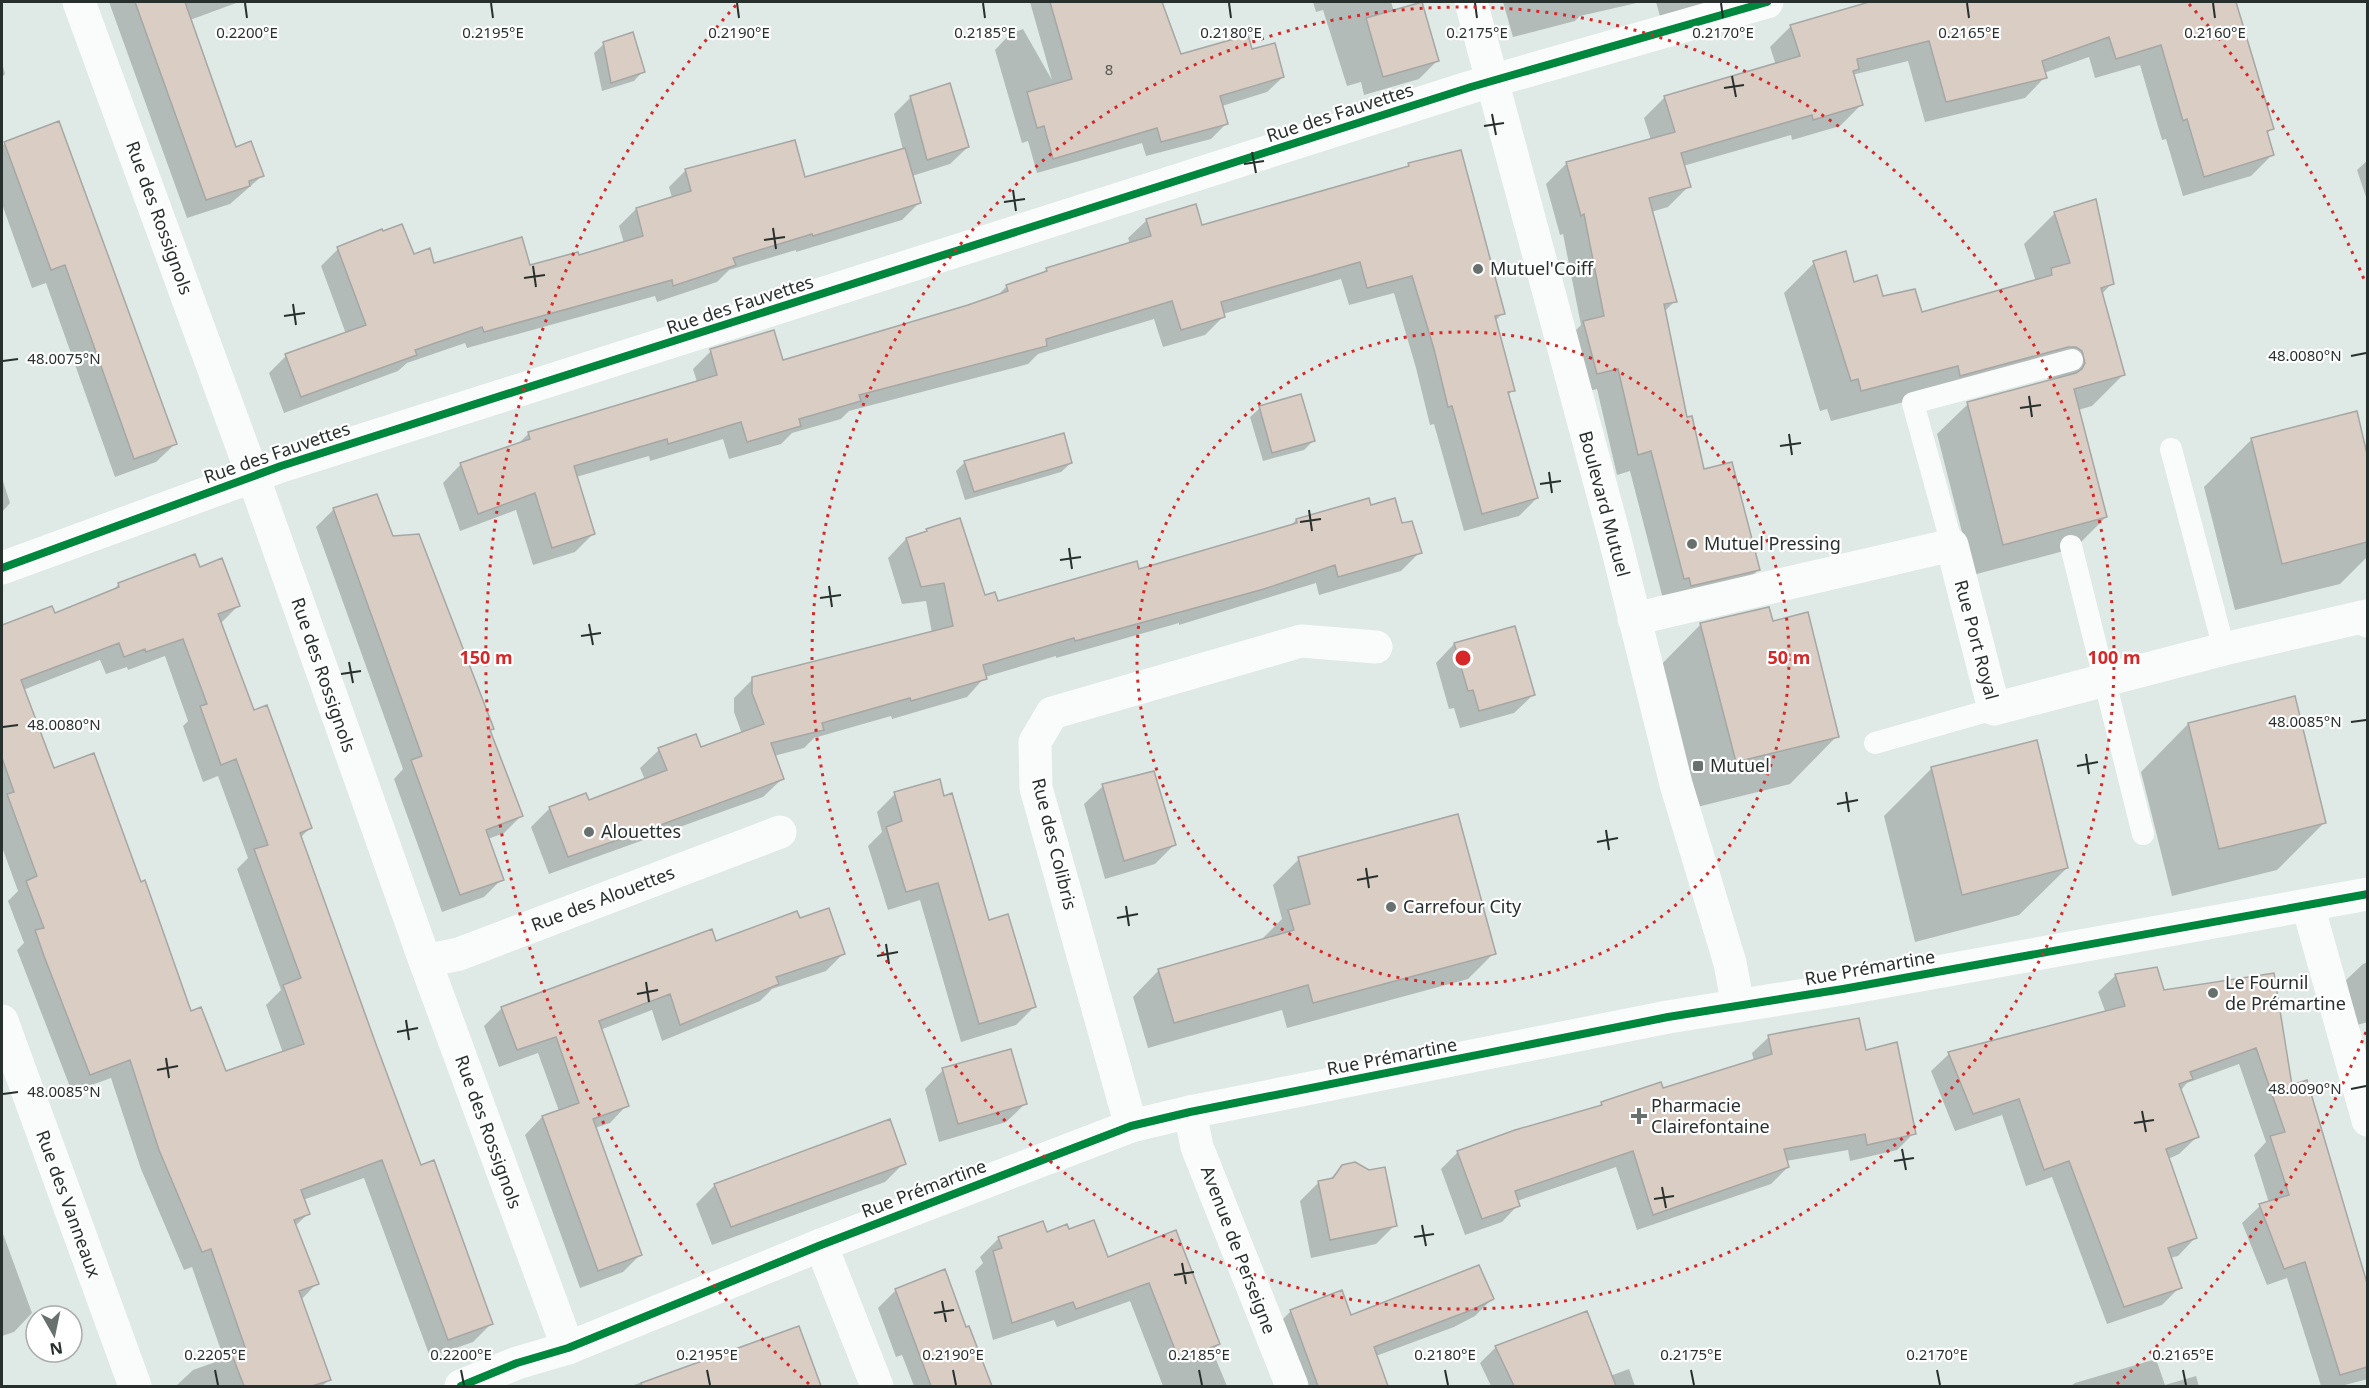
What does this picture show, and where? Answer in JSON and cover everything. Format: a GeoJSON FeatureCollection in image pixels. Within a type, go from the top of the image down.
{"type":"FeatureCollection","features":[{"type":"Feature","properties":{"kind":"street","name":"Rue des Rossignols"},"geometry":{"type":"LineString","coordinates":[[79,2],[253,476],[425,961],[568,1348]]}},
{"type":"Feature","properties":{"kind":"street","name":"Boulevard Mutuel"},"geometry":{"type":"LineString","coordinates":[[1471,2],[1612,528],[1676,784],[1730,963],[1738,1006]]}},
{"type":"Feature","properties":{"kind":"street","name":"Rue des Fauvettes"},"geometry":{"type":"LineString","coordinates":[[2,568],[253,476],[1491,81],[1767,2]]}},
{"type":"Feature","properties":{"kind":"street"},"geometry":{"type":"LineString","coordinates":[[1634,619],[1952,545]]}},
{"type":"Feature","properties":{"kind":"street","name":"Rue Port Royal"},"geometry":{"type":"LineString","coordinates":[[1952,545],[1994,709],[2224,649],[2367,617]]}},
{"type":"Feature","properties":{"kind":"street","name":"Rue des Colibris"},"geometry":{"type":"LineString","coordinates":[[1131,1126],[1036,788],[1035,742],[1052,713],[1301,641],[1376,647]]}},
{"type":"Feature","properties":{"kind":"street","name":"Rue des Alouettes"},"geometry":{"type":"LineString","coordinates":[[425,961],[459,954],[780,832]]}},
{"type":"Feature","properties":{"kind":"street","name":"Rue Prémartine"},"geometry":{"type":"LineString","coordinates":[[461,1386],[517,1363],[568,1348],[821,1245],[1131,1126],[1190,1112],[1645,1022],[2367,894]]}},
{"type":"Feature","properties":{"kind":"street"},"geometry":{"type":"LineString","coordinates":[[2308,906],[2367,1120]]}},
{"type":"Feature","properties":{"kind":"street","name":"Rue des Vanneaux"},"geometry":{"type":"LineString","coordinates":[[2,1021],[135,1386]]}},
{"type":"Feature","properties":{"kind":"street","name":"Avenue de Perseigne"},"geometry":{"type":"LineString","coordinates":[[1190,1112],[1197,1147],[1292,1386]]}},
{"type":"Feature","properties":{"kind":"street"},"geometry":{"type":"LineString","coordinates":[[821,1245],[877,1386]]}},
{"type":"Feature","properties":{"kind":"lane"},"geometry":{"type":"LineString","coordinates":[[1952,545],[1913,403],[2072,360]]}},
{"type":"Feature","properties":{"kind":"lane"},"geometry":{"type":"LineString","coordinates":[[2171,449],[2224,649]]}},
{"type":"Feature","properties":{"kind":"lane"},"geometry":{"type":"LineString","coordinates":[[2072,546],[2143,834]]}},
{"type":"Feature","properties":{"kind":"lane"},"geometry":{"type":"LineString","coordinates":[[1875,743],[1994,709]]}},
{"type":"Feature","properties":{"kind":"building"},"geometry":{"type":"Polygon","coordinates":[[[135,2],[185,2],[236,147],[251,141],[264,176],[249,181],[250,186],[206,200],[135,2]]]}},
{"type":"Feature","properties":{"kind":"building"},"geometry":{"type":"Polygon","coordinates":[[[1050,2],[1162,2],[1181,54],[1248,35],[1252,49],[1275,43],[1284,77],[1220,96],[1228,124],[1161,142],[1157,128],[1053,159],[1044,126],[1037,128],[1027,92],[1072,79],[1050,2]]]}},
{"type":"Feature","properties":{"kind":"building"},"geometry":{"type":"Polygon","coordinates":[[[1422,2],[1439,61],[1383,77],[1366,18],[1422,2]]]}},
{"type":"Feature","properties":{"kind":"building"},"geometry":{"type":"Polygon","coordinates":[[[1869,2],[2236,2],[2274,129],[2267,131],[2274,155],[2204,177],[2187,119],[2183,121],[2161,45],[2116,59],[2109,37],[2042,61],[2047,78],[1946,102],[1929,41],[1857,59],[1859,69],[1853,71],[1863,105],[1813,120],[1812,115],[1681,153],[1691,187],[1649,198],[1677,302],[1664,304],[1687,417],[1692,416],[1704,469],[1732,462],[1760,570],[1691,586],[1689,578],[1684,579],[1651,451],[1638,455],[1618,369],[1597,374],[1583,321],[1604,316],[1584,214],[1581,216],[1566,162],[1675,132],[1664,96],[1800,56],[1790,25],[1869,2]]]}},
{"type":"Feature","properties":{"kind":"building"},"geometry":{"type":"Polygon","coordinates":[[[633,32],[645,72],[611,83],[603,42],[633,32]]]}},
{"type":"Feature","properties":{"kind":"building"},"geometry":{"type":"Polygon","coordinates":[[[950,83],[969,147],[927,160],[910,96],[950,83]]]}},
{"type":"Feature","properties":{"kind":"building"},"geometry":{"type":"Polygon","coordinates":[[[59,121],[177,444],[134,459],[65,265],[51,270],[4,142],[59,121]]]}},
{"type":"Feature","properties":{"kind":"building"},"geometry":{"type":"Polygon","coordinates":[[[795,140],[805,177],[905,148],[921,203],[733,258],[736,265],[673,286],[672,280],[484,332],[482,327],[415,350],[417,355],[301,397],[285,354],[366,325],[337,247],[382,229],[383,231],[402,224],[414,254],[430,248],[434,263],[522,237],[530,265],[578,252],[579,255],[643,236],[636,208],[691,191],[685,169],[795,140]]]}},
{"type":"Feature","properties":{"kind":"building"},"geometry":{"type":"Polygon","coordinates":[[[1461,150],[1505,314],[1495,316],[1515,391],[1508,392],[1538,498],[1482,514],[1452,406],[1448,407],[1434,349],[1412,276],[1367,288],[1360,262],[1221,302],[1225,317],[1181,330],[1172,301],[1046,339],[1047,346],[859,395],[861,401],[799,419],[801,426],[747,442],[741,422],[668,444],[667,439],[574,466],[595,534],[552,548],[535,493],[478,514],[460,463],[530,439],[528,432],[717,375],[710,349],[774,330],[783,360],[968,305],[1008,291],[1006,285],[1047,271],[1046,268],[1151,236],[1146,219],[1196,204],[1202,225],[1409,166],[1408,163],[1461,150]]]}},
{"type":"Feature","properties":{"kind":"building"},"geometry":{"type":"Polygon","coordinates":[[[2096,199],[2114,284],[2101,288],[2125,375],[2074,389],[2107,517],[2003,545],[1967,402],[2076,373],[2085,363],[2082,351],[2076,347],[2068,347],[1960,376],[1958,366],[1861,391],[1858,379],[1851,381],[1813,261],[1846,251],[1854,282],[1877,275],[1883,296],[1915,289],[1922,312],[2052,275],[2051,268],[2070,263],[2054,212],[2096,199]]]}},
{"type":"Feature","properties":{"kind":"building"},"geometry":{"type":"Polygon","coordinates":[[[1301,394],[1315,441],[1272,453],[1259,406],[1301,394]]]}},
{"type":"Feature","properties":{"kind":"building"},"geometry":{"type":"Polygon","coordinates":[[[2357,411],[2367,454],[2367,542],[2282,564],[2251,438],[2357,411]]]}},
{"type":"Feature","properties":{"kind":"building"},"geometry":{"type":"Polygon","coordinates":[[[1064,433],[1072,463],[974,492],[964,461],[1064,433]]]}},
{"type":"Feature","properties":{"kind":"building"},"geometry":{"type":"Polygon","coordinates":[[[377,494],[393,536],[419,534],[494,729],[490,730],[523,816],[486,830],[504,880],[460,895],[411,760],[422,756],[333,508],[377,494]]]}},
{"type":"Feature","properties":{"kind":"building"},"geometry":{"type":"Polygon","coordinates":[[[1369,498],[1371,505],[1395,498],[1402,523],[1412,521],[1422,553],[1338,577],[1335,565],[1264,589],[1075,641],[1074,638],[983,665],[987,679],[822,723],[824,730],[771,743],[784,779],[568,857],[549,807],[586,793],[589,800],[667,770],[658,748],[696,734],[701,747],[764,724],[752,693],[752,677],[953,626],[944,583],[921,587],[906,538],[927,531],[926,529],[960,518],[985,595],[995,592],[998,601],[1137,561],[1139,569],[1297,523],[1296,519],[1369,498]]]}},
{"type":"Feature","properties":{"kind":"building"},"geometry":{"type":"Polygon","coordinates":[[[195,554],[200,567],[222,558],[240,606],[218,614],[254,710],[267,705],[312,828],[300,833],[377,1047],[421,1165],[434,1160],[493,1324],[448,1340],[382,1160],[301,1190],[310,1214],[294,1220],[319,1284],[299,1291],[331,1380],[312,1386],[244,1386],[232,1355],[246,1350],[211,1249],[202,1252],[159,1150],[130,1060],[90,1075],[35,930],[44,928],[26,881],[37,876],[7,794],[14,792],[2,758],[2,625],[52,606],[55,613],[119,587],[118,583],[195,554]],[[183,639],[124,657],[119,643],[21,680],[54,768],[94,753],[141,882],[145,880],[191,1011],[201,1007],[226,1071],[304,1044],[283,985],[301,978],[254,849],[268,845],[236,759],[221,765],[200,706],[207,704],[183,639]]]}},
{"type":"Feature","properties":{"kind":"building"},"geometry":{"type":"Polygon","coordinates":[[[1769,607],[1773,621],[1808,612],[1839,737],[1736,762],[1700,623],[1769,607]]]}},
{"type":"Feature","properties":{"kind":"building"},"geometry":{"type":"Polygon","coordinates":[[[1515,626],[1535,695],[1479,711],[1473,690],[1468,691],[1454,643],[1515,626]]]}},
{"type":"Feature","properties":{"kind":"building"},"geometry":{"type":"Polygon","coordinates":[[[2295,696],[2326,823],[2219,849],[2188,723],[2295,696]]]}},
{"type":"Feature","properties":{"kind":"building"},"geometry":{"type":"Polygon","coordinates":[[[2037,740],[2068,868],[1962,895],[1931,767],[2037,740]]]}},
{"type":"Feature","properties":{"kind":"building"},"geometry":{"type":"Polygon","coordinates":[[[1154,771],[1176,845],[1124,861],[1102,784],[1154,771]]]}},
{"type":"Feature","properties":{"kind":"building"},"geometry":{"type":"Polygon","coordinates":[[[940,779],[944,796],[952,793],[989,920],[1008,914],[1036,1007],[979,1024],[938,883],[906,892],[886,827],[902,821],[894,792],[940,779]]]}},
{"type":"Feature","properties":{"kind":"building","name":"Carrefour City"},"geometry":{"type":"Polygon","coordinates":[[[1458,814],[1496,954],[1313,1003],[1308,985],[1174,1023],[1158,969],[1294,930],[1288,910],[1310,904],[1298,857],[1458,814]]]}},
{"type":"Feature","properties":{"kind":"building"},"geometry":{"type":"Polygon","coordinates":[[[829,908],[845,954],[776,977],[779,984],[680,1025],[670,994],[599,1021],[629,1106],[593,1119],[642,1255],[598,1271],[542,1116],[579,1103],[556,1037],[517,1050],[501,1007],[712,929],[716,941],[797,911],[800,918],[829,908]]]}},
{"type":"Feature","properties":{"kind":"building"},"geometry":{"type":"Polygon","coordinates":[[[2157,967],[2164,990],[2274,973],[2292,1085],[2307,1080],[2367,1283],[2367,1367],[2340,1375],[2305,1262],[2284,1269],[2259,1204],[2289,1195],[2270,1136],[2285,1132],[2256,1048],[2190,1072],[2193,1079],[2179,1084],[2199,1137],[2166,1149],[2197,1238],[2168,1248],[2182,1288],[2124,1307],[2069,1161],[2044,1170],[2019,1099],[1973,1114],[1948,1052],[2125,1006],[2115,974],[2157,967]]]}},
{"type":"Feature","properties":{"kind":"building"},"geometry":{"type":"Polygon","coordinates":[[[1859,1018],[1866,1050],[1897,1042],[1916,1134],[1867,1145],[1865,1134],[1784,1149],[1789,1167],[1653,1215],[1633,1151],[1515,1191],[1520,1206],[1482,1219],[1457,1151],[1515,1130],[1602,1105],[1601,1102],[1661,1082],[1663,1088],[1772,1054],[1768,1035],[1859,1018]]]}},
{"type":"Feature","properties":{"kind":"building"},"geometry":{"type":"Polygon","coordinates":[[[1011,1049],[1027,1104],[958,1124],[942,1068],[1011,1049]]]}},
{"type":"Feature","properties":{"kind":"building"},"geometry":{"type":"Polygon","coordinates":[[[890,1119],[906,1164],[731,1227],[714,1184],[890,1119]]]}},
{"type":"Feature","properties":{"kind":"building"},"geometry":{"type":"Polygon","coordinates":[[[1355,1162],[1369,1170],[1385,1167],[1397,1226],[1330,1240],[1318,1181],[1333,1178],[1342,1165],[1355,1162]]]}},
{"type":"Feature","properties":{"kind":"building"},"geometry":{"type":"Polygon","coordinates":[[[1094,1220],[1108,1257],[1176,1230],[1220,1344],[1179,1360],[1149,1283],[1076,1309],[1073,1302],[1012,1323],[993,1251],[1002,1248],[998,1237],[1043,1221],[1047,1232],[1067,1224],[1069,1229],[1094,1220]]]}},
{"type":"Feature","properties":{"kind":"building"},"geometry":{"type":"Polygon","coordinates":[[[1479,1265],[1494,1299],[1474,1309],[1374,1347],[1388,1386],[1318,1386],[1290,1310],[1342,1290],[1351,1315],[1479,1265]]]}},
{"type":"Feature","properties":{"kind":"building"},"geometry":{"type":"Polygon","coordinates":[[[945,1269],[966,1327],[969,1326],[992,1386],[931,1386],[895,1289],[945,1269]]]}},
{"type":"Feature","properties":{"kind":"building"},"geometry":{"type":"Polygon","coordinates":[[[1587,1311],[1616,1386],[1514,1386],[1495,1346],[1587,1311]]]}},
{"type":"Feature","properties":{"kind":"building"},"geometry":{"type":"Polygon","coordinates":[[[799,1326],[821,1386],[642,1386],[641,1383],[799,1326]]]}},
{"type":"Feature","properties":{"kind":"cycle path"},"geometry":{"type":"LineString","coordinates":[[2,568],[281,466],[1471,87],[1767,2]]}},
{"type":"Feature","properties":{"kind":"cycle path"},"geometry":{"type":"LineString","coordinates":[[461,1386],[517,1363],[568,1348],[821,1245],[1131,1126],[1190,1112],[1668,1017],[1843,989],[2368,894]]}},
{"type":"Feature","properties":{"kind":"place","name":"Mutuel'Coiff"},"geometry":{"type":"Point","coordinates":[1478,269]}},
{"type":"Feature","properties":{"kind":"place","name":"Mutuel Pressing"},"geometry":{"type":"Point","coordinates":[1692,544]}},
{"type":"Feature","properties":{"kind":"place","name":"Mutuel"},"geometry":{"type":"Point","coordinates":[1698,766]}},
{"type":"Feature","properties":{"kind":"place","name":"Alouettes"},"geometry":{"type":"Point","coordinates":[589,832]}},
{"type":"Feature","properties":{"kind":"place","name":"Carrefour City"},"geometry":{"type":"Point","coordinates":[1391,907]}},
{"type":"Feature","properties":{"kind":"place","name":"Le Fournil de Prémartine"},"geometry":{"type":"Point","coordinates":[2213,993]}},
{"type":"Feature","properties":{"kind":"place","name":"Pharmacie Clairefontaine"},"geometry":{"type":"Point","coordinates":[1639,1116]}}]}
